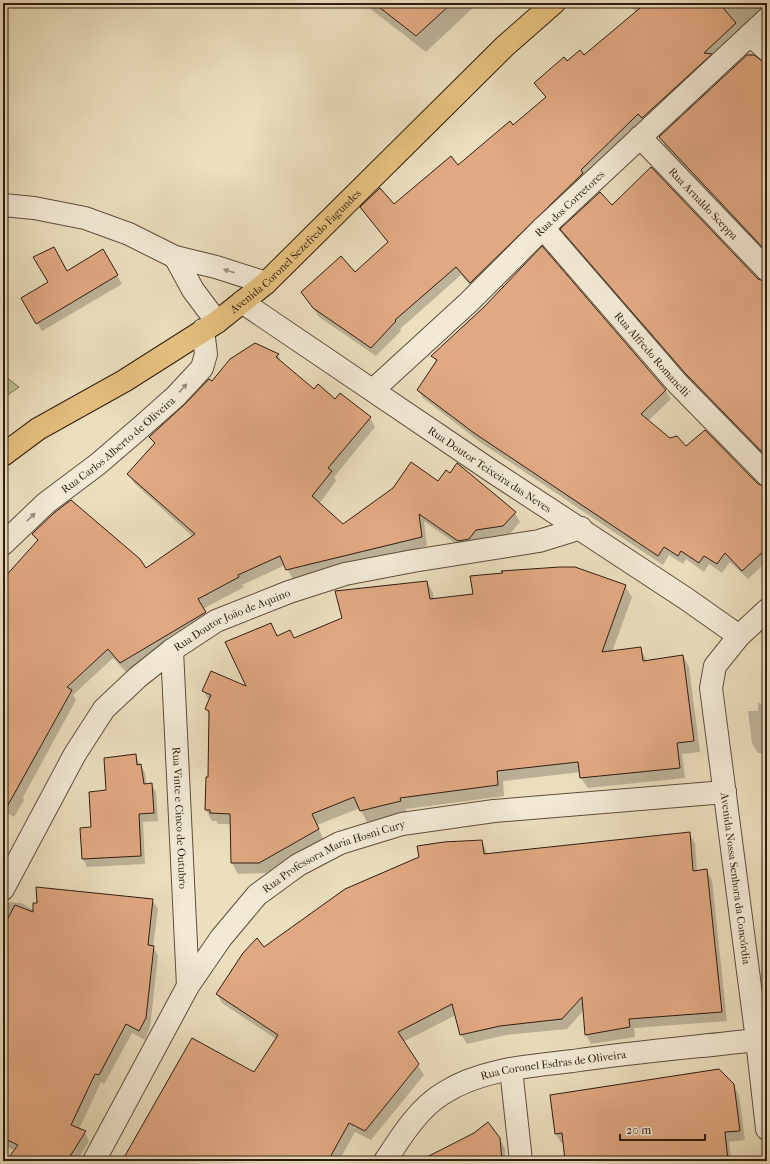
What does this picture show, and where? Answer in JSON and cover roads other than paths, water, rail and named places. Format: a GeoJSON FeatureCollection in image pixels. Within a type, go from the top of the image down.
{"type":"FeatureCollection","features":[{"type":"Feature","properties":{"kind":"main road","name":"Avenida Coronel Sezefredo Fagundes"},"geometry":{"type":"LineString","coordinates":[[3,456],[38,429],[124,381],[210,326],[266,283],[505,46],[554,3]]}},
{"type":"Feature","properties":{"kind":"street","name":"Rua dos Corretores"},"geometry":{"type":"LineString","coordinates":[[373,390],[469,302],[543,228],[767,19]]}},
{"type":"Feature","properties":{"kind":"street"},"geometry":{"type":"LineString","coordinates":[[750,35],[767,50]]}},
{"type":"Feature","properties":{"kind":"street","name":"Rua Arnaldo Sceppa"},"geometry":{"type":"LineString","coordinates":[[640,137],[767,270]]}},
{"type":"Feature","properties":{"kind":"street"},"geometry":{"type":"LineString","coordinates":[[3,205],[34,208],[85,218],[129,234],[175,257],[216,267],[266,283]]}},
{"type":"Feature","properties":{"kind":"street","name":"Rua Alfredo Romanelli"},"geometry":{"type":"LineString","coordinates":[[543,228],[677,383],[767,475]]}},
{"type":"Feature","properties":{"kind":"street"},"geometry":{"type":"LineString","coordinates":[[175,257],[210,326]]}},
{"type":"Feature","properties":{"kind":"street","name":"Rua Doutor Teixeira das Neves"},"geometry":{"type":"LineString","coordinates":[[242,302],[493,472],[581,528],[739,636]]}},
{"type":"Feature","properties":{"kind":"street","name":"Rua Carlos Alberto de Oliveira"},"geometry":{"type":"LineString","coordinates":[[3,544],[46,503],[98,464],[176,396],[202,368],[206,354],[210,326]]}},
{"type":"Feature","properties":{"kind":"street","name":"Rua Doutor João de Aquino"},"geometry":{"type":"LineString","coordinates":[[3,889],[10,858],[104,709],[138,677],[172,650],[216,622],[289,592],[345,574],[413,560],[539,541],[581,528]]}},
{"type":"Feature","properties":{"kind":"street","name":"Avenida Nossa Senhora da Concórdia"},"geometry":{"type":"LineString","coordinates":[[767,610],[739,636],[715,666],[711,688],[757,1040],[767,1129]]}},
{"type":"Feature","properties":{"kind":"street","name":"Rua Vinte e Cinco de Outubro"},"geometry":{"type":"LineString","coordinates":[[172,650],[188,986]]}},
{"type":"Feature","properties":{"kind":"street","name":"Rua Professora Maria Hosni Cury"},"geometry":{"type":"LineString","coordinates":[[94,1161],[188,986],[221,938],[256,895],[298,865],[340,843],[402,824],[486,812],[725,792]]}},
{"type":"Feature","properties":{"kind":"street","name":"Rua Coronel Esdras de Oliveira"},"geometry":{"type":"LineString","coordinates":[[385,1161],[411,1123],[441,1094],[476,1077],[511,1069],[600,1057],[757,1040]]}},
{"type":"Feature","properties":{"kind":"street"},"geometry":{"type":"LineString","coordinates":[[511,1069],[521,1161]]}}]}
